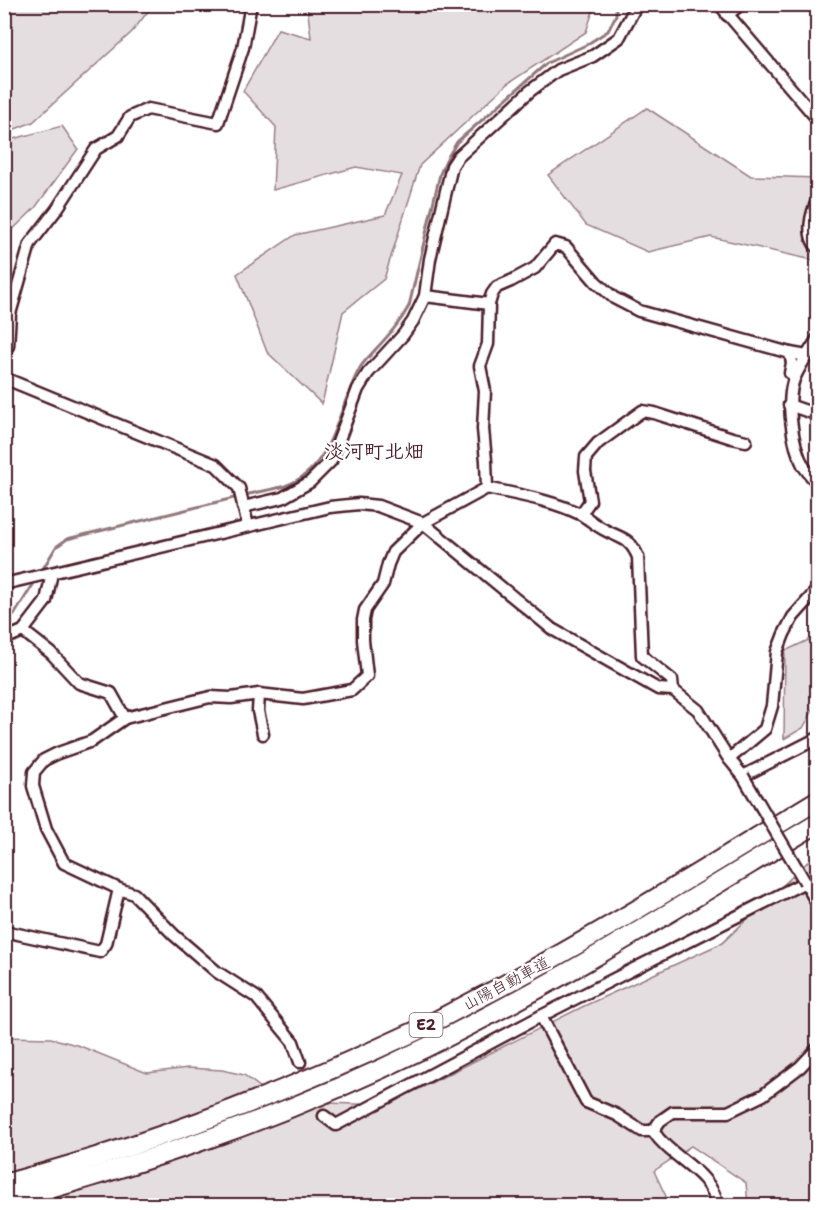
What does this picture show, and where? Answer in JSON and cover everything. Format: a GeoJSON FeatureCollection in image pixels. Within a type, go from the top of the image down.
{"type":"FeatureCollection","features":[{"type":"Feature","properties":{"kind":"highway","name":"山陽自動車道"},"geometry":{"type":"LineString","coordinates":[[4,1184],[132,1146],[218,1116],[418,1030],[630,914],[818,800]]}},
{"type":"Feature","properties":{"kind":"highway","name":"山陽自動車道"},"geometry":{"type":"LineString","coordinates":[[4,1202],[138,1164],[226,1133],[323,1095],[415,1053],[543,986],[818,823]]}},
{"type":"Feature","properties":{"kind":"street"},"geometry":{"type":"LineString","coordinates":[[4,351],[8,346],[10,314],[30,243],[57,208],[96,149],[118,136],[130,117],[148,109],[218,123],[243,48],[251,4]]}},
{"type":"Feature","properties":{"kind":"street"},"geometry":{"type":"LineString","coordinates":[[243,507],[282,498],[310,482],[331,461],[358,389],[368,373],[403,335],[413,321],[425,296],[430,259],[446,191],[452,166],[458,157],[531,91],[558,70],[593,56],[619,38],[637,4]]}},
{"type":"Feature","properties":{"kind":"street"},"geometry":{"type":"LineString","coordinates":[[719,4],[818,120]]}},
{"type":"Feature","properties":{"kind":"street"},"geometry":{"type":"LineString","coordinates":[[727,15],[741,4]]}},
{"type":"Feature","properties":{"kind":"street"},"geometry":{"type":"LineString","coordinates":[[818,199],[810,225],[811,239],[818,248]]}},
{"type":"Feature","properties":{"kind":"street"},"geometry":{"type":"LineString","coordinates":[[487,488],[483,429],[485,391],[480,366],[488,344],[489,304],[497,287],[535,268],[555,244],[566,247],[596,282],[614,298],[639,311],[807,356]]}},
{"type":"Feature","properties":{"kind":"street"},"geometry":{"type":"LineString","coordinates":[[425,296],[489,304]]}},
{"type":"Feature","properties":{"kind":"street"},"geometry":{"type":"LineString","coordinates":[[818,338],[795,375],[789,405],[794,437],[803,465],[818,484]]}},
{"type":"Feature","properties":{"kind":"street"},"geometry":{"type":"LineString","coordinates":[[790,353],[792,363],[790,373],[795,375]]}},
{"type":"Feature","properties":{"kind":"street"},"geometry":{"type":"LineString","coordinates":[[4,378],[216,465],[239,488],[248,526]]}},
{"type":"Feature","properties":{"kind":"street"},"geometry":{"type":"LineString","coordinates":[[789,405],[818,415]]}},
{"type":"Feature","properties":{"kind":"street"},"geometry":{"type":"LineString","coordinates":[[581,514],[590,501],[585,471],[586,457],[598,443],[642,411],[746,441]]}},
{"type":"Feature","properties":{"kind":"street"},"geometry":{"type":"LineString","coordinates":[[300,1062],[293,1042],[256,997],[218,972],[174,935],[134,894],[64,863],[46,829],[33,786],[34,772],[44,760],[92,741],[125,718],[210,698],[259,694],[303,699],[352,690],[367,676],[363,640],[365,610],[383,584],[393,552],[423,523],[487,488],[541,499],[581,514],[605,531],[633,545],[638,557],[642,656],[672,680],[673,690]]}},
{"type":"Feature","properties":{"kind":"street"},"geometry":{"type":"LineString","coordinates":[[282,498],[287,517]]}},
{"type":"Feature","properties":{"kind":"street"},"geometry":{"type":"LineString","coordinates":[[4,585],[330,507],[359,504],[378,506],[423,523],[552,629],[658,689],[673,690],[698,710],[729,759],[743,776],[818,905]]}},
{"type":"Feature","properties":{"kind":"street"},"geometry":{"type":"LineString","coordinates":[[4,639],[23,631],[46,601],[52,573]]}},
{"type":"Feature","properties":{"kind":"street"},"geometry":{"type":"LineString","coordinates":[[729,759],[765,729],[772,706],[777,652],[783,634],[793,617],[818,589]]}},
{"type":"Feature","properties":{"kind":"street"},"geometry":{"type":"LineString","coordinates":[[23,631],[51,653],[79,683],[111,693],[125,718]]}},
{"type":"Feature","properties":{"kind":"street"},"geometry":{"type":"LineString","coordinates":[[259,694],[258,711],[263,734]]}},
{"type":"Feature","properties":{"kind":"street"},"geometry":{"type":"LineString","coordinates":[[743,776],[818,738]]}},
{"type":"Feature","properties":{"kind":"street"},"geometry":{"type":"LineString","coordinates":[[324,1116],[336,1125],[541,1016],[805,882]]}},
{"type":"Feature","properties":{"kind":"street"},"geometry":{"type":"LineString","coordinates":[[4,931],[100,952],[106,944],[119,889]]}},
{"type":"Feature","properties":{"kind":"street"},"geometry":{"type":"LineString","coordinates":[[541,1016],[586,1102],[617,1115],[642,1131],[653,1131]]}},
{"type":"Feature","properties":{"kind":"street"},"geometry":{"type":"LineString","coordinates":[[653,1131],[660,1121],[673,1112],[728,1112],[763,1095],[800,1067],[818,1048]]}},
{"type":"Feature","properties":{"kind":"street"},"geometry":{"type":"LineString","coordinates":[[653,1131],[660,1142],[703,1176],[716,1196],[718,1206]]}},
{"type":"Feature","properties":{"kind":"shaded area"},"geometry":{"type":"Polygon","coordinates":[[[5,4],[153,5],[132,32],[33,122],[5,133],[5,4]]]}},
{"type":"Feature","properties":{"kind":"shaded area"},"geometry":{"type":"Polygon","coordinates":[[[307,5],[595,5],[586,32],[507,84],[420,165],[384,279],[343,312],[322,404],[267,352],[237,274],[295,235],[385,215],[402,175],[356,167],[273,190],[276,127],[243,91],[278,29],[311,38],[307,5]]]}},
{"type":"Feature","properties":{"kind":"shaded area"},"geometry":{"type":"Polygon","coordinates":[[[647,108],[751,176],[817,178],[817,261],[711,237],[648,252],[586,225],[548,175],[647,108]]]}},
{"type":"Feature","properties":{"kind":"shaded area"},"geometry":{"type":"Polygon","coordinates":[[[62,126],[78,149],[35,208],[5,237],[5,141],[62,126]]]}},
{"type":"Feature","properties":{"kind":"shaded area"},"geometry":{"type":"Polygon","coordinates":[[[817,636],[817,703],[803,728],[784,739],[785,651],[817,636]]]}},
{"type":"Feature","properties":{"kind":"shaded area"},"geometry":{"type":"Polygon","coordinates":[[[817,853],[818,1174],[813,1190],[813,1205],[748,1205],[746,1183],[691,1146],[654,1171],[670,1205],[5,1205],[4,1037],[51,1038],[80,1046],[147,1073],[188,1068],[222,1070],[244,1075],[265,1091],[300,1102],[382,1105],[417,1090],[584,1006],[722,943],[817,853]]]}},
{"type":"Feature","properties":{"kind":"waterway"},"geometry":{"type":"LineString","coordinates":[[244,495],[285,486],[302,477],[315,466],[325,451],[360,368],[394,329],[409,306],[440,174],[457,142],[547,63],[586,45],[608,31],[616,15],[616,4]]}},
{"type":"Feature","properties":{"kind":"waterway"},"geometry":{"type":"LineString","coordinates":[[41,572],[56,547],[67,539],[238,497]]}},
{"type":"Feature","properties":{"kind":"waterway"},"geometry":{"type":"LineString","coordinates":[[4,621],[14,615],[36,580]]}},
{"type":"Feature","properties":{"kind":"tunnel"},"geometry":{"type":"LineString","coordinates":[[300,1062],[324,1116]]}},
{"type":"Feature","properties":{"kind":"district","name":"淡河町北畑"},"geometry":{"type":"Point","coordinates":[374,451]}}]}
